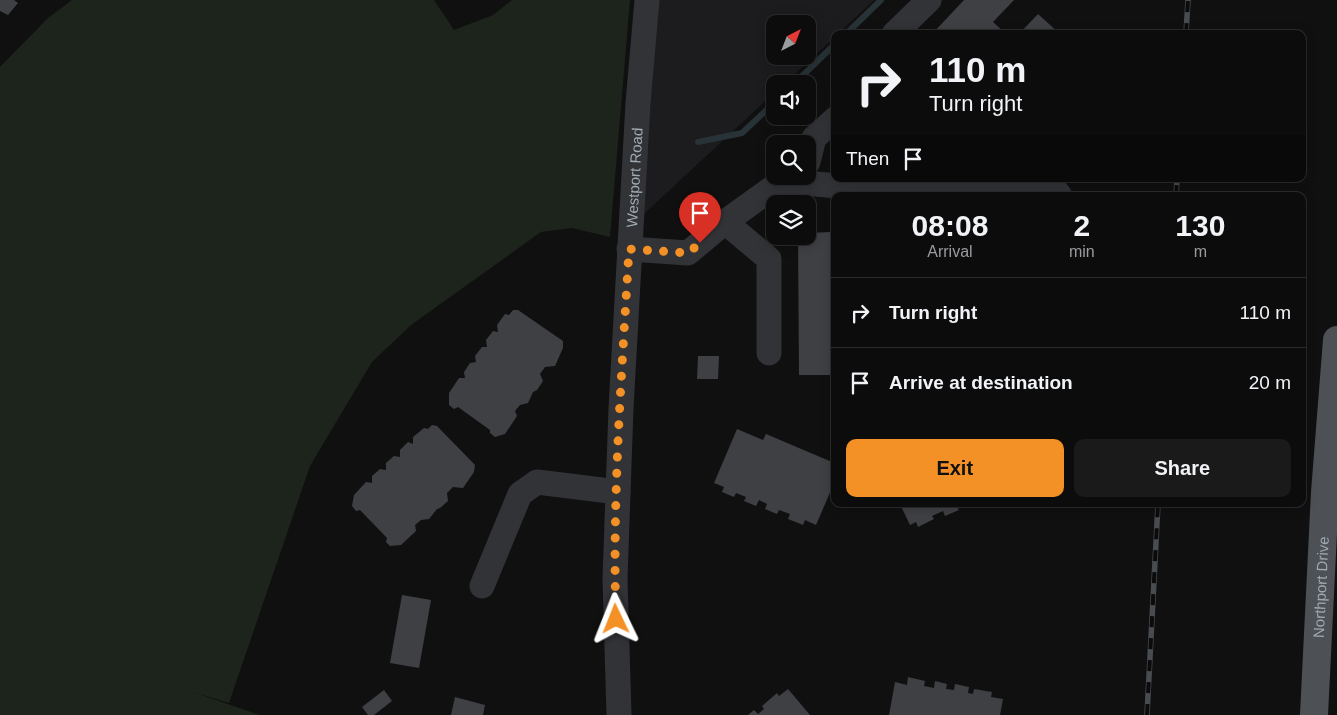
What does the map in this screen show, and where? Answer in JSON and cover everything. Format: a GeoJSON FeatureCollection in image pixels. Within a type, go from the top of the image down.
{"type":"FeatureCollection","features":[{"type":"Feature","properties":{"kind":"main road","name":"Northport Drive"},"geometry":{"type":"LineString","coordinates":[[1314,715],[1325,492],[1337,340]]}},
{"type":"Feature","properties":{"kind":"street","name":"Westport Road"},"geometry":{"type":"LineString","coordinates":[[619,715],[615,579],[618,492],[629,249],[647,0]]}},
{"type":"Feature","properties":{"kind":"street"},"geometry":{"type":"LineString","coordinates":[[898,30],[929,0]]}},
{"type":"Feature","properties":{"kind":"street"},"geometry":{"type":"LineString","coordinates":[[816,136],[831,123]]}},
{"type":"Feature","properties":{"kind":"street"},"geometry":{"type":"LineString","coordinates":[[816,175],[831,177]]}},
{"type":"Feature","properties":{"kind":"street"},"geometry":{"type":"LineString","coordinates":[[891,183],[924,192],[959,183],[1054,188],[1057,192]]}},
{"type":"Feature","properties":{"kind":"street"},"geometry":{"type":"LineString","coordinates":[[629,249],[688,253],[725,222],[775,185]]}},
{"type":"Feature","properties":{"kind":"street"},"geometry":{"type":"LineString","coordinates":[[725,222],[769,258],[769,353]]}},
{"type":"Feature","properties":{"kind":"street"},"geometry":{"type":"LineString","coordinates":[[482,586],[520,494],[537,482],[618,492]]}},
{"type":"Feature","properties":{"kind":"shaded area"},"geometry":{"type":"Polygon","coordinates":[[[72,0],[434,0],[454,30],[493,15],[512,0],[630,0],[610,237],[572,228],[541,232],[411,325],[372,362],[310,466],[229,703],[193,692],[260,715],[0,715],[0,67],[48,18],[72,0]]]}},
{"type":"Feature","properties":{"kind":"shaded area"},"geometry":{"type":"Polygon","coordinates":[[[647,0],[874,0],[842,30],[831,30],[831,41],[816,55],[816,15],[766,15],[766,65],[805,65],[794,75],[766,75],[766,100],[631,226],[647,0]]]}},
{"type":"Feature","properties":{"kind":"building"},"geometry":{"type":"Polygon","coordinates":[[[0,0],[14,0],[18,3],[8,15],[0,11],[0,0]]]}},
{"type":"Feature","properties":{"kind":"building"},"geometry":{"type":"Polygon","coordinates":[[[964,0],[1014,0],[993,22],[1002,30],[936,30],[964,0]]]}},
{"type":"Feature","properties":{"kind":"building"},"geometry":{"type":"Polygon","coordinates":[[[1038,14],[1056,30],[1023,30],[1038,14]]]}},
{"type":"Feature","properties":{"kind":"building"},"geometry":{"type":"Polygon","coordinates":[[[831,232],[831,375],[799,375],[798,245],[816,245],[816,233],[831,232]]]}},
{"type":"Feature","properties":{"kind":"building"},"geometry":{"type":"Polygon","coordinates":[[[513,310],[518,310],[563,341],[563,348],[555,366],[545,367],[540,374],[543,381],[537,390],[533,392],[528,403],[520,405],[515,411],[517,416],[505,434],[495,437],[490,433],[490,430],[458,407],[454,409],[449,405],[449,393],[459,378],[465,378],[464,372],[470,363],[476,362],[475,356],[482,347],[487,347],[486,340],[493,331],[498,332],[497,325],[505,314],[509,315],[513,310]]]}},
{"type":"Feature","properties":{"kind":"building"},"geometry":{"type":"Polygon","coordinates":[[[698,356],[719,356],[718,379],[697,379],[698,356]]]}},
{"type":"Feature","properties":{"kind":"building"},"geometry":{"type":"Polygon","coordinates":[[[432,425],[437,426],[475,465],[474,472],[463,488],[453,487],[447,493],[448,501],[437,509],[429,519],[421,520],[415,525],[416,531],[401,545],[390,546],[386,542],[387,538],[360,510],[356,511],[352,506],[354,495],[366,482],[372,483],[372,476],[380,469],[386,470],[386,463],[394,456],[400,457],[400,450],[408,442],[413,444],[413,437],[424,428],[428,429],[432,425]]]}},
{"type":"Feature","properties":{"kind":"building"},"geometry":{"type":"Polygon","coordinates":[[[737,429],[763,440],[766,434],[831,462],[831,490],[816,525],[805,520],[803,525],[788,519],[790,514],[779,510],[777,514],[765,509],[767,504],[759,500],[756,506],[744,501],[746,497],[736,493],[734,497],[722,492],[724,487],[714,483],[737,429]]]}},
{"type":"Feature","properties":{"kind":"building"},"geometry":{"type":"Polygon","coordinates":[[[901,507],[957,507],[959,510],[945,516],[943,511],[932,516],[934,519],[918,527],[916,522],[910,525],[901,507]]]}},
{"type":"Feature","properties":{"kind":"building"},"geometry":{"type":"Polygon","coordinates":[[[402,595],[431,600],[419,668],[390,663],[402,595]]]}},
{"type":"Feature","properties":{"kind":"building"},"geometry":{"type":"Polygon","coordinates":[[[908,677],[925,681],[924,686],[934,688],[935,681],[947,684],[946,689],[954,690],[955,684],[969,687],[968,693],[973,694],[974,689],[992,692],[991,697],[1003,699],[1000,715],[889,715],[895,682],[907,685],[908,677]]]}},
{"type":"Feature","properties":{"kind":"building"},"geometry":{"type":"Polygon","coordinates":[[[788,689],[810,715],[748,715],[754,710],[758,714],[764,709],[762,706],[777,693],[779,696],[788,689]]]}},
{"type":"Feature","properties":{"kind":"building"},"geometry":{"type":"Polygon","coordinates":[[[384,690],[392,701],[374,715],[368,715],[362,707],[384,690]]]}},
{"type":"Feature","properties":{"kind":"building"},"geometry":{"type":"Polygon","coordinates":[[[455,697],[485,705],[483,715],[451,715],[455,697]]]}},
{"type":"Feature","properties":{"kind":"waterway"},"geometry":{"type":"LineString","coordinates":[[850,30],[881,0]]}},
{"type":"Feature","properties":{"kind":"waterway"},"geometry":{"type":"LineString","coordinates":[[803,75],[831,48]]}},
{"type":"Feature","properties":{"kind":"waterway"},"geometry":{"type":"LineString","coordinates":[[698,142],[742,133],[766,110]]}},
{"type":"Feature","properties":{"kind":"railway"},"geometry":{"type":"LineString","coordinates":[[1186,30],[1188,0]]}},
{"type":"Feature","properties":{"kind":"railway"},"geometry":{"type":"LineString","coordinates":[[1176,192],[1177,182]]}},
{"type":"Feature","properties":{"kind":"railway"},"geometry":{"type":"LineString","coordinates":[[1147,715],[1158,507]]}},
{"type":"Feature","properties":{"kind":"route"},"geometry":{"type":"LineString","coordinates":[[616,619],[615,579],[620,424],[629,249],[688,253],[700,243]]}}]}
